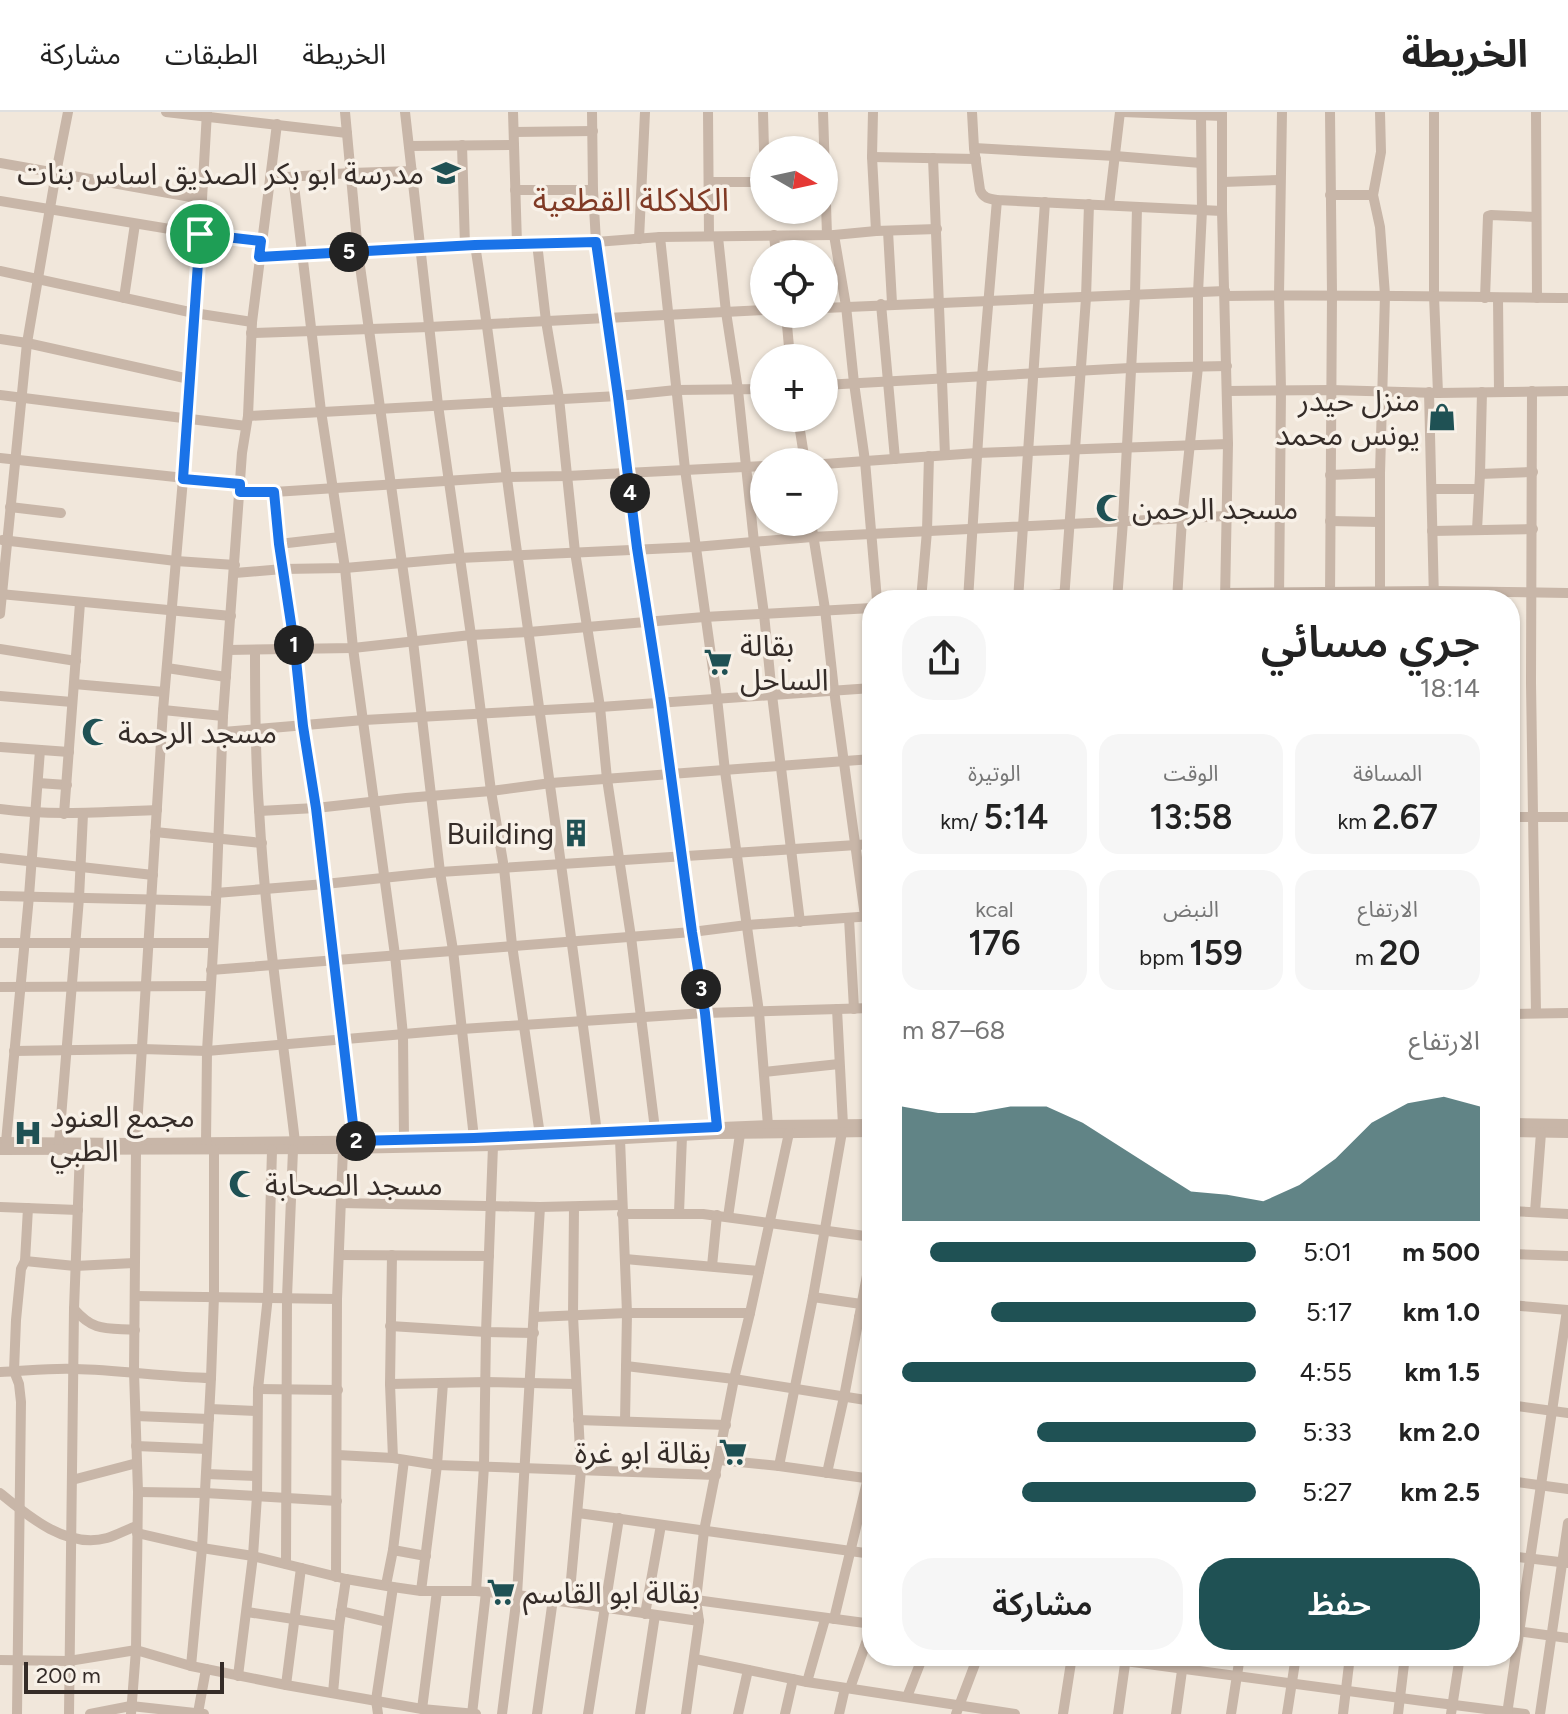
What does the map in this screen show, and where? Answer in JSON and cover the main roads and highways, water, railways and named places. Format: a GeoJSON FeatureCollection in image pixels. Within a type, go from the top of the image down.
{"type":"FeatureCollection","features":[{"type":"Feature","properties":{"kind":"place","name":"مدرسة ابو بكر الصديق اساس بنات"},"geometry":{"type":"Point","coordinates":[446,173]}},
{"type":"Feature","properties":{"kind":"place","name":"منزل حيدر يونس محمد"},"geometry":{"type":"Point","coordinates":[1442,417]}},
{"type":"Feature","properties":{"kind":"place","name":"مسجد الرحمن"},"geometry":{"type":"Point","coordinates":[1110,508]}},
{"type":"Feature","properties":{"kind":"place","name":"بقالة الساحل"},"geometry":{"type":"Point","coordinates":[718,662]}},
{"type":"Feature","properties":{"kind":"place","name":"مسجد الرحمة"},"geometry":{"type":"Point","coordinates":[96,732]}},
{"type":"Feature","properties":{"kind":"place","name":"Building"},"geometry":{"type":"Point","coordinates":[576,833]}},
{"type":"Feature","properties":{"kind":"place","name":"مجمع العنود الطبي"},"geometry":{"type":"Point","coordinates":[28,1133]}},
{"type":"Feature","properties":{"kind":"place","name":"مسجد الصحابة"},"geometry":{"type":"Point","coordinates":[243,1184]}},
{"type":"Feature","properties":{"kind":"place","name":"بقالة ابو غرة"},"geometry":{"type":"Point","coordinates":[733,1452]}},
{"type":"Feature","properties":{"kind":"place","name":"بقالة ابو القاسم"},"geometry":{"type":"Point","coordinates":[501,1592]}},
{"type":"Feature","properties":{"kind":"district","name":"الكلاكلة القطعية"},"geometry":{"type":"Point","coordinates":[631,200]}}]}
